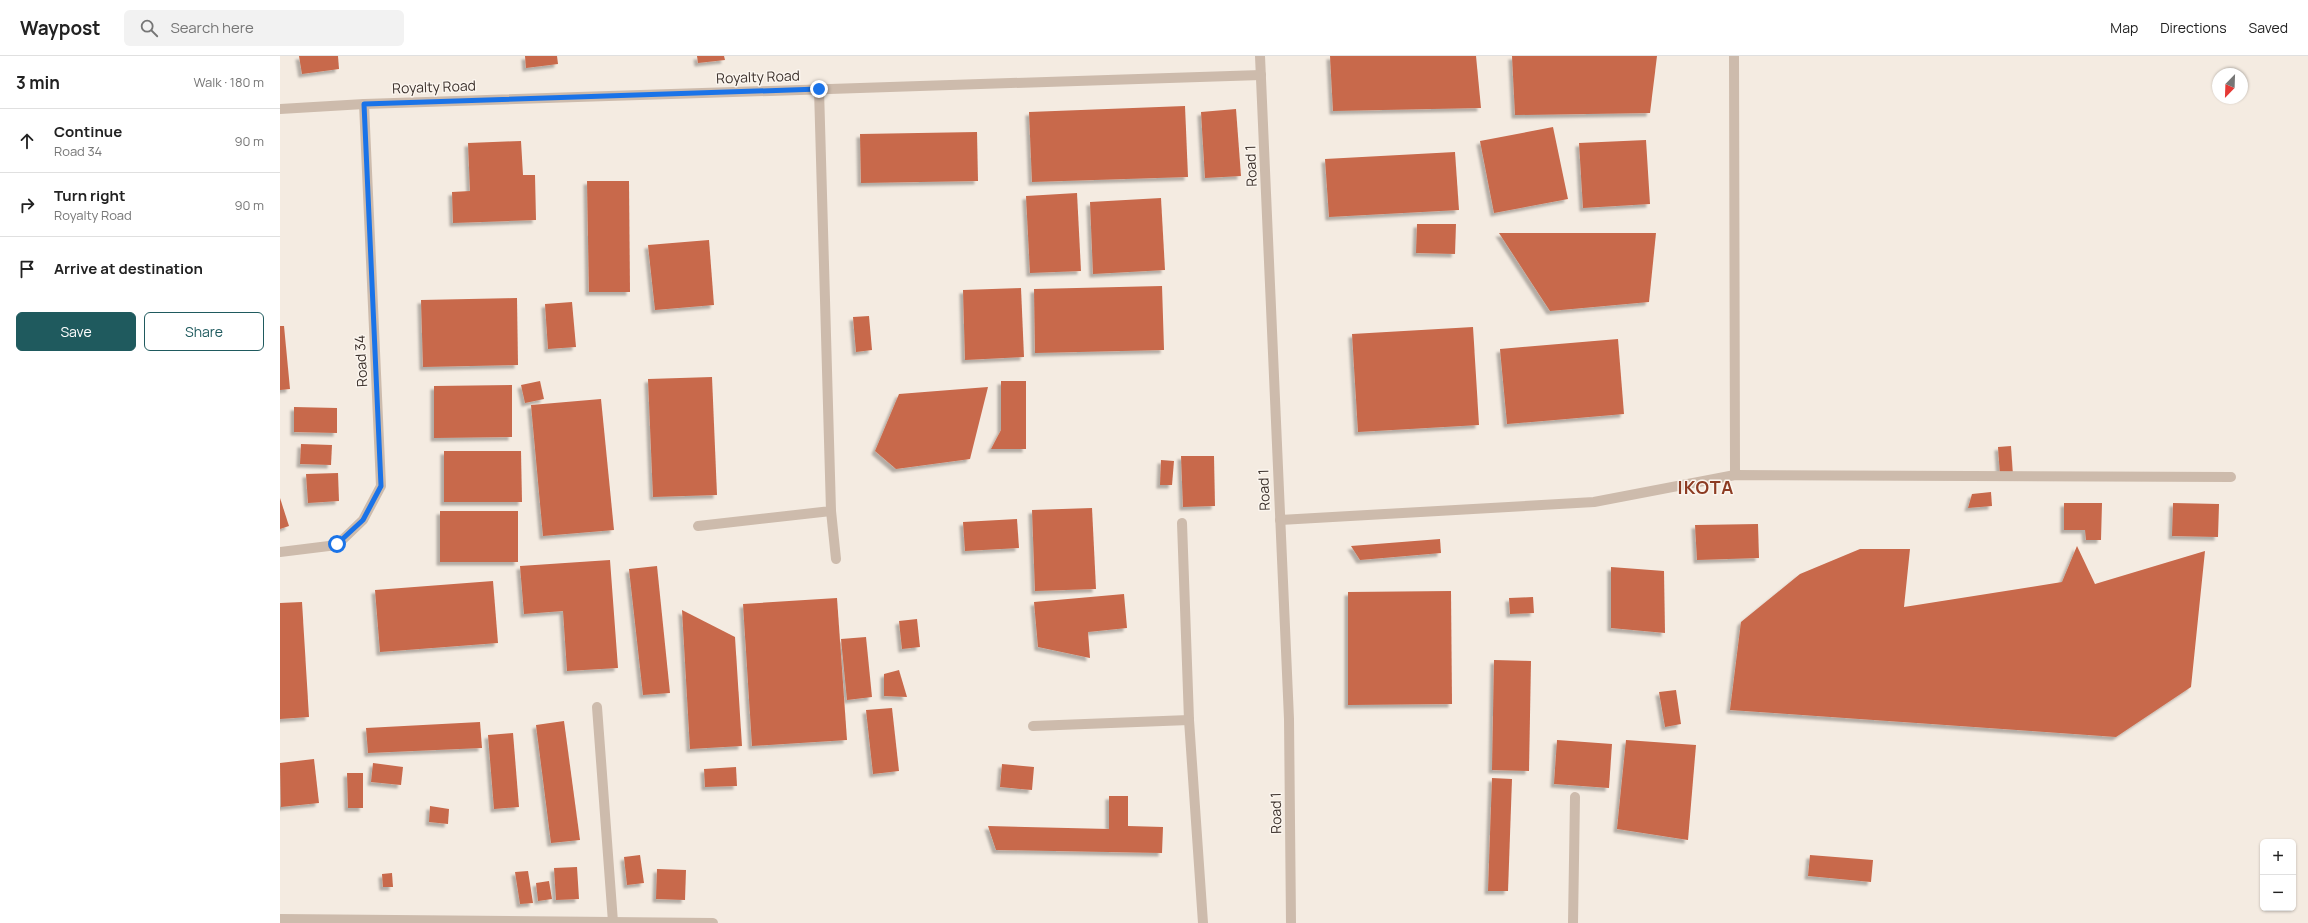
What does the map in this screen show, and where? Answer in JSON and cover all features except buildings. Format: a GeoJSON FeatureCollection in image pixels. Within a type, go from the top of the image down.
{"type":"FeatureCollection","features":[{"type":"Feature","properties":{"kind":"street","name":"Road 1"},"geometry":{"type":"LineString","coordinates":[[1260,56],[1289,719],[1291,923]]}},
{"type":"Feature","properties":{"kind":"street"},"geometry":{"type":"LineString","coordinates":[[1734,56],[1735,475]]}},
{"type":"Feature","properties":{"kind":"street","name":"Royalty Road"},"geometry":{"type":"LineString","coordinates":[[280,109],[364,104],[1261,75]]}},
{"type":"Feature","properties":{"kind":"street"},"geometry":{"type":"LineString","coordinates":[[819,89],[831,511],[836,559]]}},
{"type":"Feature","properties":{"kind":"street","name":"Road 34"},"geometry":{"type":"LineString","coordinates":[[280,552],[337,544],[363,520],[381,486],[364,104]]}},
{"type":"Feature","properties":{"kind":"street"},"geometry":{"type":"LineString","coordinates":[[1280,520],[1594,502],[1735,475],[2231,477]]}},
{"type":"Feature","properties":{"kind":"street"},"geometry":{"type":"LineString","coordinates":[[698,526],[831,511]]}},
{"type":"Feature","properties":{"kind":"street"},"geometry":{"type":"LineString","coordinates":[[1182,523],[1189,720],[1203,923]]}},
{"type":"Feature","properties":{"kind":"street"},"geometry":{"type":"LineString","coordinates":[[597,707],[613,922]]}},
{"type":"Feature","properties":{"kind":"street"},"geometry":{"type":"LineString","coordinates":[[1033,726],[1189,720]]}},
{"type":"Feature","properties":{"kind":"street"},"geometry":{"type":"LineString","coordinates":[[1573,923],[1575,796]]}},
{"type":"Feature","properties":{"kind":"street"},"geometry":{"type":"LineString","coordinates":[[280,919],[712,923]]}},
{"type":"Feature","properties":{"kind":"district","name":"IKOTA"},"geometry":{"type":"Point","coordinates":[1706,488]}},
{"type":"Feature","properties":{"kind":"route"},"geometry":{"type":"LineString","coordinates":[[337,544],[363,520],[381,486],[364,104],[819,89]]}}]}
